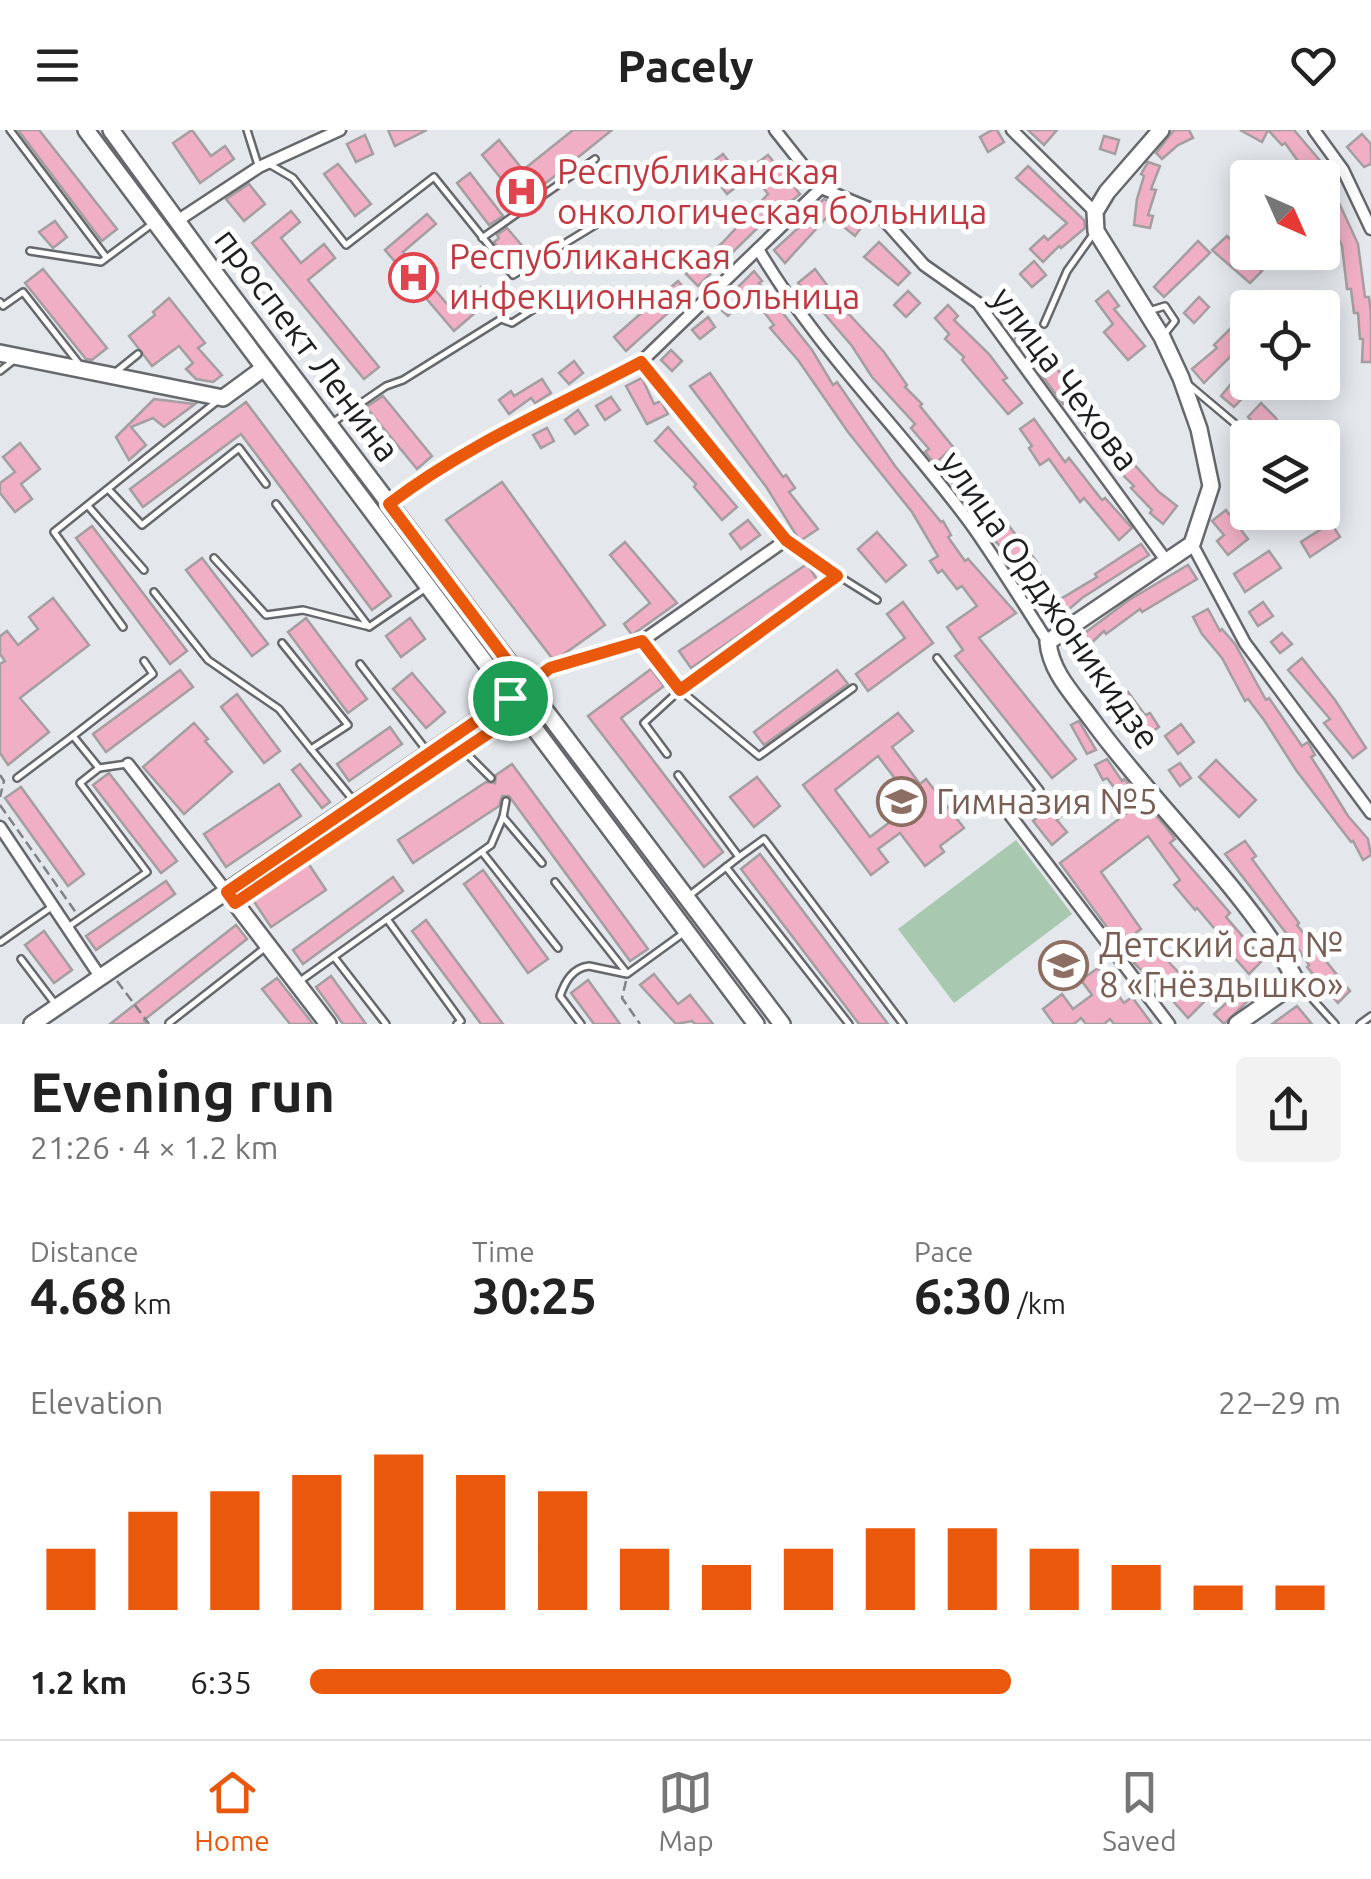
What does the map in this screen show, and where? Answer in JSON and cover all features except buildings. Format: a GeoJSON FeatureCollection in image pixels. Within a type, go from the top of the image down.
{"type":"FeatureCollection","features":[{"type":"Feature","properties":{"kind":"main road","name":"проспект Ленина"},"geometry":{"type":"LineString","coordinates":[[86,130],[756,1024]]}},
{"type":"Feature","properties":{"kind":"main road","name":"проспект Ленина"},"geometry":{"type":"LineString","coordinates":[[111,130],[782,1024]]}},
{"type":"Feature","properties":{"kind":"main road"},"geometry":{"type":"LineString","coordinates":[[1048,642],[1192,544],[1211,486],[1199,430],[1181,378],[1162,337],[1096,230],[1096,212],[1107,192],[1161,130]]}},
{"type":"Feature","properties":{"kind":"main road"},"geometry":{"type":"LineString","coordinates":[[0,353],[223,398],[264,368]]}},
{"type":"Feature","properties":{"kind":"main road","name":"улица Орджоникидзе"},"geometry":{"type":"LineString","coordinates":[[1048,642],[1050,662],[1100,731],[1273,938],[1297,982]]}},
{"type":"Feature","properties":{"kind":"main road"},"geometry":{"type":"LineString","coordinates":[[32,1024],[231,898],[429,753],[456,745],[510,698]]}},
{"type":"Feature","properties":{"kind":"main road"},"geometry":{"type":"LineString","coordinates":[[231,898],[328,1024]]}},
{"type":"Feature","properties":{"kind":"main road"},"geometry":{"type":"LineString","coordinates":[[1237,1024],[1297,982]]}},
{"type":"Feature","properties":{"kind":"street"},"geometry":{"type":"LineString","coordinates":[[176,221],[264,166],[340,130]]}},
{"type":"Feature","properties":{"kind":"street","name":"улица Чехова"},"geometry":{"type":"LineString","coordinates":[[775,130],[821,188],[876,212],[924,265],[978,303],[1165,559]]}},
{"type":"Feature","properties":{"kind":"street"},"geometry":{"type":"LineString","coordinates":[[1012,130],[1096,212]]}},
{"type":"Feature","properties":{"kind":"street"},"geometry":{"type":"LineString","coordinates":[[1314,130],[1344,170],[1371,229]]}},
{"type":"Feature","properties":{"kind":"street"},"geometry":{"type":"LineString","coordinates":[[389,504],[485,441],[641,362],[821,188]]}},
{"type":"Feature","properties":{"kind":"street","name":"улица Орджоникидзе"},"geometry":{"type":"LineString","coordinates":[[758,250],[866,398],[972,526],[1048,642]]}},
{"type":"Feature","properties":{"kind":"street"},"geometry":{"type":"LineString","coordinates":[[510,698],[550,668],[642,641],[786,540],[641,362]]}},
{"type":"Feature","properties":{"kind":"street"},"geometry":{"type":"LineString","coordinates":[[1192,544],[1244,643],[1371,813]]}},
{"type":"Feature","properties":{"kind":"street"},"geometry":{"type":"LineString","coordinates":[[128,764],[231,898]]}},
{"type":"Feature","properties":{"kind":"street"},"geometry":{"type":"LineString","coordinates":[[1010,815],[1169,1024]]}},
{"type":"Feature","properties":{"kind":"street"},"geometry":{"type":"LineString","coordinates":[[0,827],[67,928],[106,975]]}},
{"type":"Feature","properties":{"kind":"lane"},"geometry":{"type":"LineString","coordinates":[[10,130],[106,257]]}},
{"type":"Feature","properties":{"kind":"lane"},"geometry":{"type":"LineString","coordinates":[[247,130],[264,166],[293,178],[346,245],[434,177],[512,276],[618,211]]}},
{"type":"Feature","properties":{"kind":"lane"},"geometry":{"type":"LineString","coordinates":[[482,238],[595,158]]}},
{"type":"Feature","properties":{"kind":"lane"},"geometry":{"type":"LineString","coordinates":[[30,250],[100,262],[155,222]]}},
{"type":"Feature","properties":{"kind":"lane"},"geometry":{"type":"LineString","coordinates":[[1044,324],[1067,270],[1096,230]]}},
{"type":"Feature","properties":{"kind":"lane"},"geometry":{"type":"LineString","coordinates":[[0,302],[3,306],[23,292],[85,371]]}},
{"type":"Feature","properties":{"kind":"lane"},"geometry":{"type":"LineString","coordinates":[[330,425],[386,386],[403,380],[501,319],[512,323],[554,296]]}},
{"type":"Feature","properties":{"kind":"lane"},"geometry":{"type":"LineString","coordinates":[[110,376],[138,354]]}},
{"type":"Feature","properties":{"kind":"lane"},"geometry":{"type":"LineString","coordinates":[[0,372],[16,358]]}},
{"type":"Feature","properties":{"kind":"lane"},"geometry":{"type":"LineString","coordinates":[[1181,378],[1231,420]]}},
{"type":"Feature","properties":{"kind":"lane"},"geometry":{"type":"LineString","coordinates":[[123,627],[54,532],[223,398]]}},
{"type":"Feature","properties":{"kind":"lane"},"geometry":{"type":"LineString","coordinates":[[109,490],[142,525],[239,448],[266,484]]}},
{"type":"Feature","properties":{"kind":"lane"},"geometry":{"type":"LineString","coordinates":[[276,504],[369,627]]}},
{"type":"Feature","properties":{"kind":"lane"},"geometry":{"type":"LineString","coordinates":[[88,506],[144,570]]}},
{"type":"Feature","properties":{"kind":"lane"},"geometry":{"type":"LineString","coordinates":[[786,540],[877,600]]}},
{"type":"Feature","properties":{"kind":"lane"},"geometry":{"type":"LineString","coordinates":[[214,558],[266,616],[303,610],[369,627],[428,586]]}},
{"type":"Feature","properties":{"kind":"lane"},"geometry":{"type":"LineString","coordinates":[[667,754],[644,722],[680,690],[837,576]]}},
{"type":"Feature","properties":{"kind":"lane"},"geometry":{"type":"LineString","coordinates":[[154,592],[208,660],[280,709],[356,803]]}},
{"type":"Feature","properties":{"kind":"lane"},"geometry":{"type":"LineString","coordinates":[[642,641],[680,690],[759,756],[852,688]]}},
{"type":"Feature","properties":{"kind":"lane"},"geometry":{"type":"LineString","coordinates":[[282,643],[348,725],[311,749]]}},
{"type":"Feature","properties":{"kind":"lane"},"geometry":{"type":"LineString","coordinates":[[937,658],[1040,790],[1010,815]]}},
{"type":"Feature","properties":{"kind":"lane"},"geometry":{"type":"LineString","coordinates":[[17,778],[153,674],[144,660]]}},
{"type":"Feature","properties":{"kind":"lane"},"geometry":{"type":"LineString","coordinates":[[360,664],[429,753]]}},
{"type":"Feature","properties":{"kind":"lane"},"geometry":{"type":"LineString","coordinates":[[73,736],[100,768]]}},
{"type":"Feature","properties":{"kind":"lane"},"geometry":{"type":"LineString","coordinates":[[456,745],[490,778]]}},
{"type":"Feature","properties":{"kind":"lane"},"geometry":{"type":"LineString","coordinates":[[67,928],[147,872],[80,783],[100,768],[128,764]]}},
{"type":"Feature","properties":{"kind":"lane"},"geometry":{"type":"LineString","coordinates":[[678,775],[739,857]]}},
{"type":"Feature","properties":{"kind":"lane"},"geometry":{"type":"LineString","coordinates":[[297,982],[491,845],[506,801]]}},
{"type":"Feature","properties":{"kind":"lane"},"geometry":{"type":"LineString","coordinates":[[503,816],[542,863]]}},
{"type":"Feature","properties":{"kind":"lane"},"geometry":{"type":"LineString","coordinates":[[687,896],[764,839],[904,1024]]}},
{"type":"Feature","properties":{"kind":"lane"},"geometry":{"type":"LineString","coordinates":[[482,852],[558,948]]}},
{"type":"Feature","properties":{"kind":"lane"},"geometry":{"type":"LineString","coordinates":[[726,867],[849,1024]]}},
{"type":"Feature","properties":{"kind":"lane"},"geometry":{"type":"LineString","coordinates":[[556,882],[628,974]]}},
{"type":"Feature","properties":{"kind":"lane"},"geometry":{"type":"LineString","coordinates":[[1,942],[52,906]]}},
{"type":"Feature","properties":{"kind":"lane"},"geometry":{"type":"LineString","coordinates":[[387,918],[461,1021],[457,1024]]}},
{"type":"Feature","properties":{"kind":"lane"},"geometry":{"type":"LineString","coordinates":[[581,1024],[560,996],[566,979],[582,966],[628,974],[688,930]]}},
{"type":"Feature","properties":{"kind":"lane"},"geometry":{"type":"LineString","coordinates":[[169,1024],[268,946]]}},
{"type":"Feature","properties":{"kind":"lane"},"geometry":{"type":"LineString","coordinates":[[334,956],[386,1024]]}},
{"type":"Feature","properties":{"kind":"lane"},"geometry":{"type":"LineString","coordinates":[[21,959],[58,1007]]}},
{"type":"Feature","properties":{"kind":"lane"},"geometry":{"type":"LineString","coordinates":[[1297,982],[1335,1024]]}},
{"type":"Feature","properties":{"kind":"lane"},"geometry":{"type":"LineString","coordinates":[[1360,1024],[1371,1016]]}},
{"type":"Feature","properties":{"kind":"path"},"geometry":{"type":"LineString","coordinates":[[231,898],[456,745],[520,712]]}},
{"type":"Feature","properties":{"kind":"path"},"geometry":{"type":"LineString","coordinates":[[0,774],[4,781],[0,797]]}},
{"type":"Feature","properties":{"kind":"path"},"geometry":{"type":"LineString","coordinates":[[0,806],[81,920]]}},
{"type":"Feature","properties":{"kind":"path"},"geometry":{"type":"LineString","coordinates":[[628,974],[622,998],[640,1024]]}},
{"type":"Feature","properties":{"kind":"path"},"geometry":{"type":"LineString","coordinates":[[106,975],[149,1024]]}},
{"type":"Feature","properties":{"kind":"green space"},"geometry":{"type":"Polygon","coordinates":[[[1016,840],[1072,914],[954,1003],[898,929],[1016,840]]]}},
{"type":"Feature","properties":{"kind":"place","name":"Республиканская онкологическая больница"},"geometry":{"type":"Point","coordinates":[522,192]}},
{"type":"Feature","properties":{"kind":"place","name":"Республиканская инфекционная больница"},"geometry":{"type":"Point","coordinates":[414,277]}},
{"type":"Feature","properties":{"kind":"place","name":"Гимназия №5"},"geometry":{"type":"Point","coordinates":[901,802]}},
{"type":"Feature","properties":{"kind":"place","name":"Детский сад № 8 «Гнёздышко»"},"geometry":{"type":"Point","coordinates":[1064,965]}},
{"type":"Feature","properties":{"kind":"route"},"geometry":{"type":"LineString","coordinates":[[510,698],[227,892],[235,903],[520,712],[510,698],[550,668],[642,641],[680,690],[837,576],[786,540],[641,362],[485,441],[389,504],[526,686],[510,698]]}}]}
